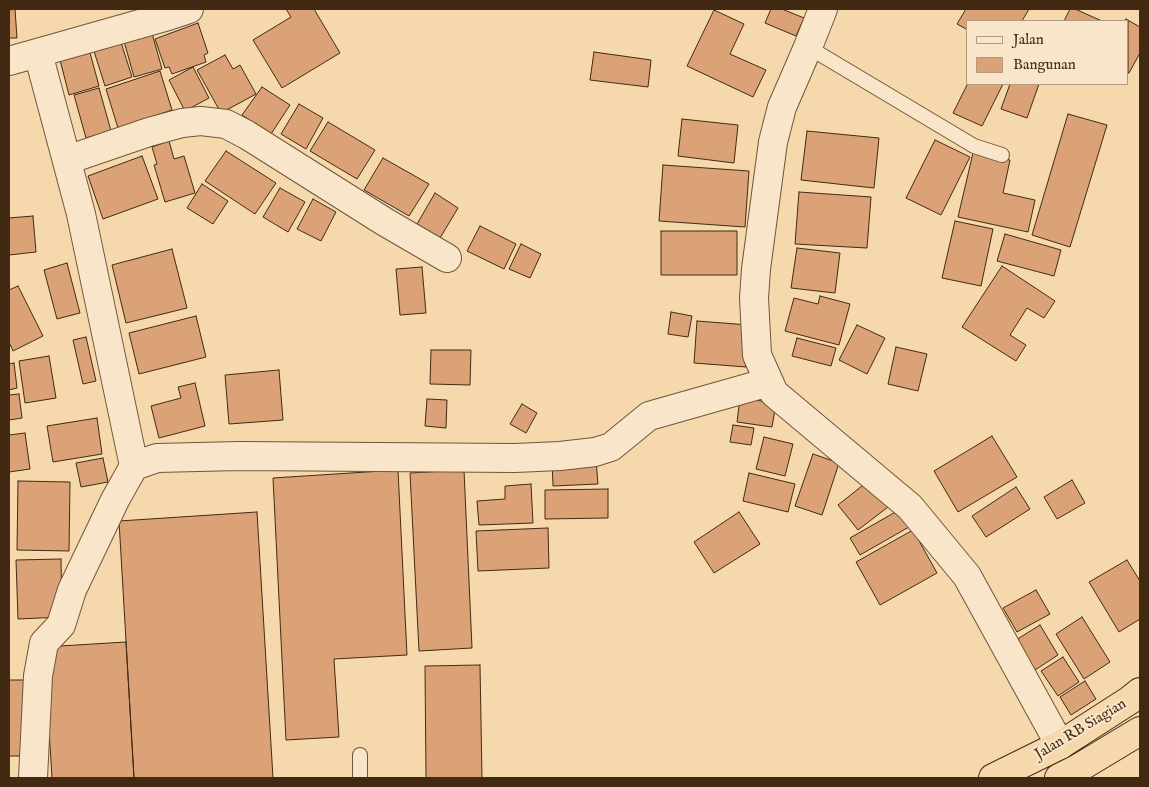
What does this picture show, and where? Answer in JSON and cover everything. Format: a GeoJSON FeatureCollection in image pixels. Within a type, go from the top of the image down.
{"type":"FeatureCollection","features":[{"type":"Feature","properties":{"kind":"highway","name":"Jalan RB Siagian"},"geometry":{"type":"LineString","coordinates":[[993,778],[1060,745],[1140,692]]}},
{"type":"Feature","properties":{"kind":"highway","name":"Jalan RB Siagian"},"geometry":{"type":"LineString","coordinates":[[1060,778],[1140,731]]}},
{"type":"Feature","properties":{"kind":"street"},"geometry":{"type":"LineString","coordinates":[[823,9],[782,108],[773,142],[756,269],[754,298],[757,355],[774,392],[910,507],[967,576],[1060,745]]}},
{"type":"Feature","properties":{"kind":"street"},"geometry":{"type":"LineString","coordinates":[[9,61],[175,11]]}},
{"type":"Feature","properties":{"kind":"street"},"geometry":{"type":"LineString","coordinates":[[33,778],[38,676],[44,643],[61,625],[72,590],[115,500],[134,466],[81,214],[38,53]]}},
{"type":"Feature","properties":{"kind":"street"},"geometry":{"type":"LineString","coordinates":[[67,160],[149,132],[182,123],[201,121],[226,124],[248,135],[385,222],[447,258]]}},
{"type":"Feature","properties":{"kind":"street"},"geometry":{"type":"LineString","coordinates":[[134,466],[157,458],[239,456],[516,458],[595,452],[611,447],[649,416],[769,382]]}},
{"type":"Feature","properties":{"kind":"lane"},"geometry":{"type":"LineString","coordinates":[[808,48],[974,146],[1002,155]]}},
{"type":"Feature","properties":{"kind":"lane"},"geometry":{"type":"LineString","coordinates":[[360,755],[360,778]]}},
{"type":"Feature","properties":{"kind":"building"},"geometry":{"type":"Polygon","coordinates":[[[15,9],[17,38],[9,38],[9,10],[15,9]]]}},
{"type":"Feature","properties":{"kind":"building"},"geometry":{"type":"Polygon","coordinates":[[[286,9],[314,9],[340,53],[282,88],[253,40],[291,17],[286,9]]]}},
{"type":"Feature","properties":{"kind":"building"},"geometry":{"type":"Polygon","coordinates":[[[771,9],[782,9],[804,18],[796,36],[765,23],[771,9]]]}},
{"type":"Feature","properties":{"kind":"building"},"geometry":{"type":"Polygon","coordinates":[[[966,9],[1029,9],[1023,20],[966,20],[966,29],[957,24],[966,9]]]}},
{"type":"Feature","properties":{"kind":"building"},"geometry":{"type":"Polygon","coordinates":[[[1070,9],[1075,9],[1100,20],[1064,20],[1070,9]]]}},
{"type":"Feature","properties":{"kind":"building"},"geometry":{"type":"Polygon","coordinates":[[[714,10],[744,24],[730,54],[766,70],[753,97],[687,66],[714,10]]]}},
{"type":"Feature","properties":{"kind":"building"},"geometry":{"type":"Polygon","coordinates":[[[1129,21],[1140,27],[1140,53],[1129,73],[1129,21]]]}},
{"type":"Feature","properties":{"kind":"building"},"geometry":{"type":"Polygon","coordinates":[[[198,23],[208,53],[204,55],[206,62],[172,74],[169,67],[165,68],[155,39],[198,23]]]}},
{"type":"Feature","properties":{"kind":"building"},"geometry":{"type":"Polygon","coordinates":[[[150,26],[162,69],[134,77],[122,34],[150,26]]]}},
{"type":"Feature","properties":{"kind":"building"},"geometry":{"type":"Polygon","coordinates":[[[120,39],[132,77],[105,86],[93,48],[120,39]]]}},
{"type":"Feature","properties":{"kind":"building"},"geometry":{"type":"Polygon","coordinates":[[[89,49],[99,86],[69,95],[59,56],[89,49]]]}},
{"type":"Feature","properties":{"kind":"building"},"geometry":{"type":"Polygon","coordinates":[[[594,52],[651,60],[648,87],[590,80],[594,52]]]}},
{"type":"Feature","properties":{"kind":"building"},"geometry":{"type":"Polygon","coordinates":[[[225,55],[233,69],[240,65],[256,94],[221,113],[197,70],[225,55]]]}},
{"type":"Feature","properties":{"kind":"building"},"geometry":{"type":"Polygon","coordinates":[[[193,67],[209,98],[185,111],[169,80],[193,67]]]}},
{"type":"Feature","properties":{"kind":"building"},"geometry":{"type":"Polygon","coordinates":[[[160,71],[172,110],[118,128],[106,89],[160,71]]]}},
{"type":"Feature","properties":{"kind":"building"},"geometry":{"type":"Polygon","coordinates":[[[967,85],[1002,85],[982,126],[953,113],[967,85]]]}},
{"type":"Feature","properties":{"kind":"building"},"geometry":{"type":"Polygon","coordinates":[[[1010,85],[1039,85],[1027,118],[1001,109],[1010,85]]]}},
{"type":"Feature","properties":{"kind":"building"},"geometry":{"type":"Polygon","coordinates":[[[262,87],[290,105],[271,134],[242,115],[262,87]]]}},
{"type":"Feature","properties":{"kind":"building"},"geometry":{"type":"Polygon","coordinates":[[[99,88],[111,131],[86,138],[74,95],[99,88]]]}},
{"type":"Feature","properties":{"kind":"building"},"geometry":{"type":"Polygon","coordinates":[[[299,104],[323,118],[306,149],[281,134],[299,104]]]}},
{"type":"Feature","properties":{"kind":"building"},"geometry":{"type":"Polygon","coordinates":[[[1068,114],[1107,125],[1070,247],[1032,235],[1068,114]]]}},
{"type":"Feature","properties":{"kind":"building"},"geometry":{"type":"Polygon","coordinates":[[[682,119],[738,125],[734,163],[678,156],[682,119]]]}},
{"type":"Feature","properties":{"kind":"building"},"geometry":{"type":"Polygon","coordinates":[[[328,122],[375,150],[357,179],[310,151],[328,122]]]}},
{"type":"Feature","properties":{"kind":"building"},"geometry":{"type":"Polygon","coordinates":[[[807,131],[879,138],[874,188],[801,180],[807,131]]]}},
{"type":"Feature","properties":{"kind":"building"},"geometry":{"type":"Polygon","coordinates":[[[935,140],[970,157],[941,215],[906,198],[935,140]]]}},
{"type":"Feature","properties":{"kind":"building"},"geometry":{"type":"Polygon","coordinates":[[[169,141],[174,159],[184,156],[195,193],[165,202],[154,165],[157,164],[152,147],[169,141]]]}},
{"type":"Feature","properties":{"kind":"building"},"geometry":{"type":"Polygon","coordinates":[[[226,151],[276,183],[255,214],[205,181],[226,151]]]}},
{"type":"Feature","properties":{"kind":"building"},"geometry":{"type":"Polygon","coordinates":[[[973,153],[1010,160],[1003,193],[1035,200],[1028,232],[958,217],[973,153]]]}},
{"type":"Feature","properties":{"kind":"building"},"geometry":{"type":"Polygon","coordinates":[[[142,156],[158,199],[103,219],[88,176],[142,156]]]}},
{"type":"Feature","properties":{"kind":"building"},"geometry":{"type":"Polygon","coordinates":[[[383,158],[429,184],[409,216],[364,190],[383,158]]]}},
{"type":"Feature","properties":{"kind":"building"},"geometry":{"type":"Polygon","coordinates":[[[663,165],[749,171],[745,227],[659,221],[663,165]]]}},
{"type":"Feature","properties":{"kind":"building"},"geometry":{"type":"Polygon","coordinates":[[[202,184],[228,201],[213,224],[187,208],[202,184]]]}},
{"type":"Feature","properties":{"kind":"building"},"geometry":{"type":"Polygon","coordinates":[[[280,188],[305,202],[288,232],[263,217],[280,188]]]}},
{"type":"Feature","properties":{"kind":"building"},"geometry":{"type":"Polygon","coordinates":[[[799,192],[871,197],[867,248],[795,244],[799,192]]]}},
{"type":"Feature","properties":{"kind":"building"},"geometry":{"type":"Polygon","coordinates":[[[435,193],[458,208],[440,238],[417,224],[435,193]]]}},
{"type":"Feature","properties":{"kind":"building"},"geometry":{"type":"Polygon","coordinates":[[[313,199],[336,212],[321,241],[297,229],[313,199]]]}},
{"type":"Feature","properties":{"kind":"building"},"geometry":{"type":"Polygon","coordinates":[[[33,216],[36,252],[9,255],[9,218],[33,216]]]}},
{"type":"Feature","properties":{"kind":"building"},"geometry":{"type":"Polygon","coordinates":[[[955,221],[993,229],[981,286],[942,278],[955,221]]]}},
{"type":"Feature","properties":{"kind":"building"},"geometry":{"type":"Polygon","coordinates":[[[480,226],[516,244],[504,269],[467,251],[480,226]]]}},
{"type":"Feature","properties":{"kind":"building"},"geometry":{"type":"Polygon","coordinates":[[[661,231],[737,231],[737,275],[661,275],[661,231]]]}},
{"type":"Feature","properties":{"kind":"building"},"geometry":{"type":"Polygon","coordinates":[[[1005,234],[1061,250],[1054,276],[997,261],[1005,234]]]}},
{"type":"Feature","properties":{"kind":"building"},"geometry":{"type":"Polygon","coordinates":[[[521,244],[541,254],[530,278],[509,269],[521,244]]]}},
{"type":"Feature","properties":{"kind":"building"},"geometry":{"type":"Polygon","coordinates":[[[797,248],[840,253],[835,293],[791,288],[797,248]]]}},
{"type":"Feature","properties":{"kind":"building"},"geometry":{"type":"Polygon","coordinates":[[[172,249],[187,308],[126,323],[112,265],[172,249]]]}},
{"type":"Feature","properties":{"kind":"building"},"geometry":{"type":"Polygon","coordinates":[[[67,263],[80,313],[57,319],[44,270],[67,263]]]}},
{"type":"Feature","properties":{"kind":"building"},"geometry":{"type":"Polygon","coordinates":[[[1002,266],[1055,301],[1044,318],[1027,308],[1010,335],[1026,345],[1016,361],[962,327],[1002,266]]]}},
{"type":"Feature","properties":{"kind":"building"},"geometry":{"type":"Polygon","coordinates":[[[422,267],[426,313],[400,315],[396,269],[422,267]]]}},
{"type":"Feature","properties":{"kind":"building"},"geometry":{"type":"Polygon","coordinates":[[[18,286],[43,336],[13,351],[9,342],[9,290],[18,286]]]}},
{"type":"Feature","properties":{"kind":"building"},"geometry":{"type":"Polygon","coordinates":[[[820,296],[850,304],[839,345],[785,331],[794,298],[818,304],[820,296]]]}},
{"type":"Feature","properties":{"kind":"building"},"geometry":{"type":"Polygon","coordinates":[[[671,312],[692,316],[688,337],[668,334],[671,312]]]}},
{"type":"Feature","properties":{"kind":"building"},"geometry":{"type":"Polygon","coordinates":[[[196,316],[206,357],[139,374],[129,333],[196,316]]]}},
{"type":"Feature","properties":{"kind":"building"},"geometry":{"type":"Polygon","coordinates":[[[697,321],[749,325],[746,367],[694,363],[697,321]]]}},
{"type":"Feature","properties":{"kind":"building"},"geometry":{"type":"Polygon","coordinates":[[[857,325],[885,338],[867,374],[839,360],[857,325]]]}},
{"type":"Feature","properties":{"kind":"building"},"geometry":{"type":"Polygon","coordinates":[[[86,337],[96,381],[83,384],[73,340],[86,337]]]}},
{"type":"Feature","properties":{"kind":"building"},"geometry":{"type":"Polygon","coordinates":[[[797,338],[836,348],[831,366],[792,356],[797,338]]]}},
{"type":"Feature","properties":{"kind":"building"},"geometry":{"type":"Polygon","coordinates":[[[896,347],[927,354],[918,391],[888,384],[896,347]]]}},
{"type":"Feature","properties":{"kind":"building"},"geometry":{"type":"Polygon","coordinates":[[[431,350],[471,350],[470,385],[430,384],[431,350]]]}},
{"type":"Feature","properties":{"kind":"building"},"geometry":{"type":"Polygon","coordinates":[[[49,356],[56,398],[25,403],[19,361],[49,356]]]}},
{"type":"Feature","properties":{"kind":"building"},"geometry":{"type":"Polygon","coordinates":[[[14,363],[17,388],[9,390],[9,364],[14,363]]]}},
{"type":"Feature","properties":{"kind":"building"},"geometry":{"type":"Polygon","coordinates":[[[279,370],[283,420],[229,424],[225,375],[279,370]]]}},
{"type":"Feature","properties":{"kind":"building"},"geometry":{"type":"Polygon","coordinates":[[[195,383],[205,426],[159,438],[151,406],[181,398],[178,387],[195,383]]]}},
{"type":"Feature","properties":{"kind":"building"},"geometry":{"type":"Polygon","coordinates":[[[19,394],[22,418],[9,420],[9,395],[19,394]]]}},
{"type":"Feature","properties":{"kind":"building"},"geometry":{"type":"Polygon","coordinates":[[[740,398],[776,403],[772,427],[737,422],[740,398]]]}},
{"type":"Feature","properties":{"kind":"building"},"geometry":{"type":"Polygon","coordinates":[[[427,399],[447,400],[446,428],[425,426],[427,399]]]}},
{"type":"Feature","properties":{"kind":"building"},"geometry":{"type":"Polygon","coordinates":[[[522,404],[537,413],[526,433],[510,424],[522,404]]]}},
{"type":"Feature","properties":{"kind":"building"},"geometry":{"type":"Polygon","coordinates":[[[97,418],[102,454],[53,462],[47,426],[97,418]]]}},
{"type":"Feature","properties":{"kind":"building"},"geometry":{"type":"Polygon","coordinates":[[[733,425],[754,428],[751,445],[730,442],[733,425]]]}},
{"type":"Feature","properties":{"kind":"building"},"geometry":{"type":"Polygon","coordinates":[[[25,433],[30,469],[9,472],[9,435],[25,433]]]}},
{"type":"Feature","properties":{"kind":"building"},"geometry":{"type":"Polygon","coordinates":[[[992,436],[1017,477],[958,512],[934,471],[992,436]]]}},
{"type":"Feature","properties":{"kind":"building"},"geometry":{"type":"Polygon","coordinates":[[[764,437],[793,444],[785,476],[756,469],[764,437]]]}},
{"type":"Feature","properties":{"kind":"building"},"geometry":{"type":"Polygon","coordinates":[[[813,454],[839,463],[822,515],[795,506],[813,454]]]}},
{"type":"Feature","properties":{"kind":"building"},"geometry":{"type":"Polygon","coordinates":[[[103,458],[108,482],[81,487],[76,463],[103,458]]]}},
{"type":"Feature","properties":{"kind":"building"},"geometry":{"type":"Polygon","coordinates":[[[596,459],[598,484],[553,486],[552,461],[596,459]]]}},
{"type":"Feature","properties":{"kind":"building"},"geometry":{"type":"Polygon","coordinates":[[[398,470],[407,655],[334,659],[339,737],[286,740],[273,478],[398,470]]]}},
{"type":"Feature","properties":{"kind":"building"},"geometry":{"type":"Polygon","coordinates":[[[464,470],[472,648],[419,651],[410,473],[464,470]]]}},
{"type":"Feature","properties":{"kind":"building"},"geometry":{"type":"Polygon","coordinates":[[[749,473],[795,484],[788,512],[743,501],[749,473]]]}},
{"type":"Feature","properties":{"kind":"building"},"geometry":{"type":"Polygon","coordinates":[[[872,478],[892,504],[858,530],[838,505],[872,478]]]}},
{"type":"Feature","properties":{"kind":"building"},"geometry":{"type":"Polygon","coordinates":[[[1072,480],[1085,503],[1057,519],[1044,497],[1072,480]]]}},
{"type":"Feature","properties":{"kind":"building"},"geometry":{"type":"Polygon","coordinates":[[[18,481],[70,482],[69,551],[17,550],[18,481]]]}},
{"type":"Feature","properties":{"kind":"building"},"geometry":{"type":"Polygon","coordinates":[[[531,484],[533,523],[479,525],[477,501],[505,499],[505,486],[531,484]]]}},
{"type":"Feature","properties":{"kind":"building"},"geometry":{"type":"Polygon","coordinates":[[[1016,487],[1030,509],[986,537],[972,516],[1016,487]]]}},
{"type":"Feature","properties":{"kind":"building"},"geometry":{"type":"Polygon","coordinates":[[[608,489],[608,518],[545,519],[545,490],[608,489]]]}},
{"type":"Feature","properties":{"kind":"building"},"geometry":{"type":"Polygon","coordinates":[[[899,510],[909,527],[860,555],[850,538],[899,510]]]}},
{"type":"Feature","properties":{"kind":"building"},"geometry":{"type":"Polygon","coordinates":[[[257,512],[273,778],[134,778],[119,521],[257,512]]]}},
{"type":"Feature","properties":{"kind":"building"},"geometry":{"type":"Polygon","coordinates":[[[739,512],[760,544],[714,573],[694,542],[739,512]]]}},
{"type":"Feature","properties":{"kind":"building"},"geometry":{"type":"Polygon","coordinates":[[[548,528],[549,568],[478,571],[476,531],[548,528]]]}},
{"type":"Feature","properties":{"kind":"building"},"geometry":{"type":"Polygon","coordinates":[[[913,530],[937,573],[880,605],[856,562],[913,530]]]}},
{"type":"Feature","properties":{"kind":"building"},"geometry":{"type":"Polygon","coordinates":[[[61,559],[62,617],[18,619],[16,560],[61,559]]]}},
{"type":"Feature","properties":{"kind":"building"},"geometry":{"type":"Polygon","coordinates":[[[1127,560],[1140,581],[1140,619],[1119,632],[1089,582],[1127,560]]]}},
{"type":"Feature","properties":{"kind":"building"},"geometry":{"type":"Polygon","coordinates":[[[1036,590],[1050,614],[1017,632],[1003,608],[1036,590]]]}},
{"type":"Feature","properties":{"kind":"building"},"geometry":{"type":"Polygon","coordinates":[[[1082,617],[1110,662],[1084,679],[1056,634],[1082,617]]]}},
{"type":"Feature","properties":{"kind":"building"},"geometry":{"type":"Polygon","coordinates":[[[1040,625],[1058,655],[1035,670],[1016,640],[1040,625]]]}},
{"type":"Feature","properties":{"kind":"building"},"geometry":{"type":"Polygon","coordinates":[[[126,642],[134,778],[52,778],[44,647],[126,642]]]}},
{"type":"Feature","properties":{"kind":"building"},"geometry":{"type":"Polygon","coordinates":[[[1063,657],[1079,682],[1058,696],[1041,671],[1063,657]]]}},
{"type":"Feature","properties":{"kind":"building"},"geometry":{"type":"Polygon","coordinates":[[[480,665],[482,778],[426,778],[425,666],[480,665]]]}},
{"type":"Feature","properties":{"kind":"building"},"geometry":{"type":"Polygon","coordinates":[[[9,680],[25,680],[26,756],[9,756],[9,680]]]}},
{"type":"Feature","properties":{"kind":"building"},"geometry":{"type":"Polygon","coordinates":[[[1085,681],[1096,699],[1071,715],[1060,697],[1085,681]]]}}]}
